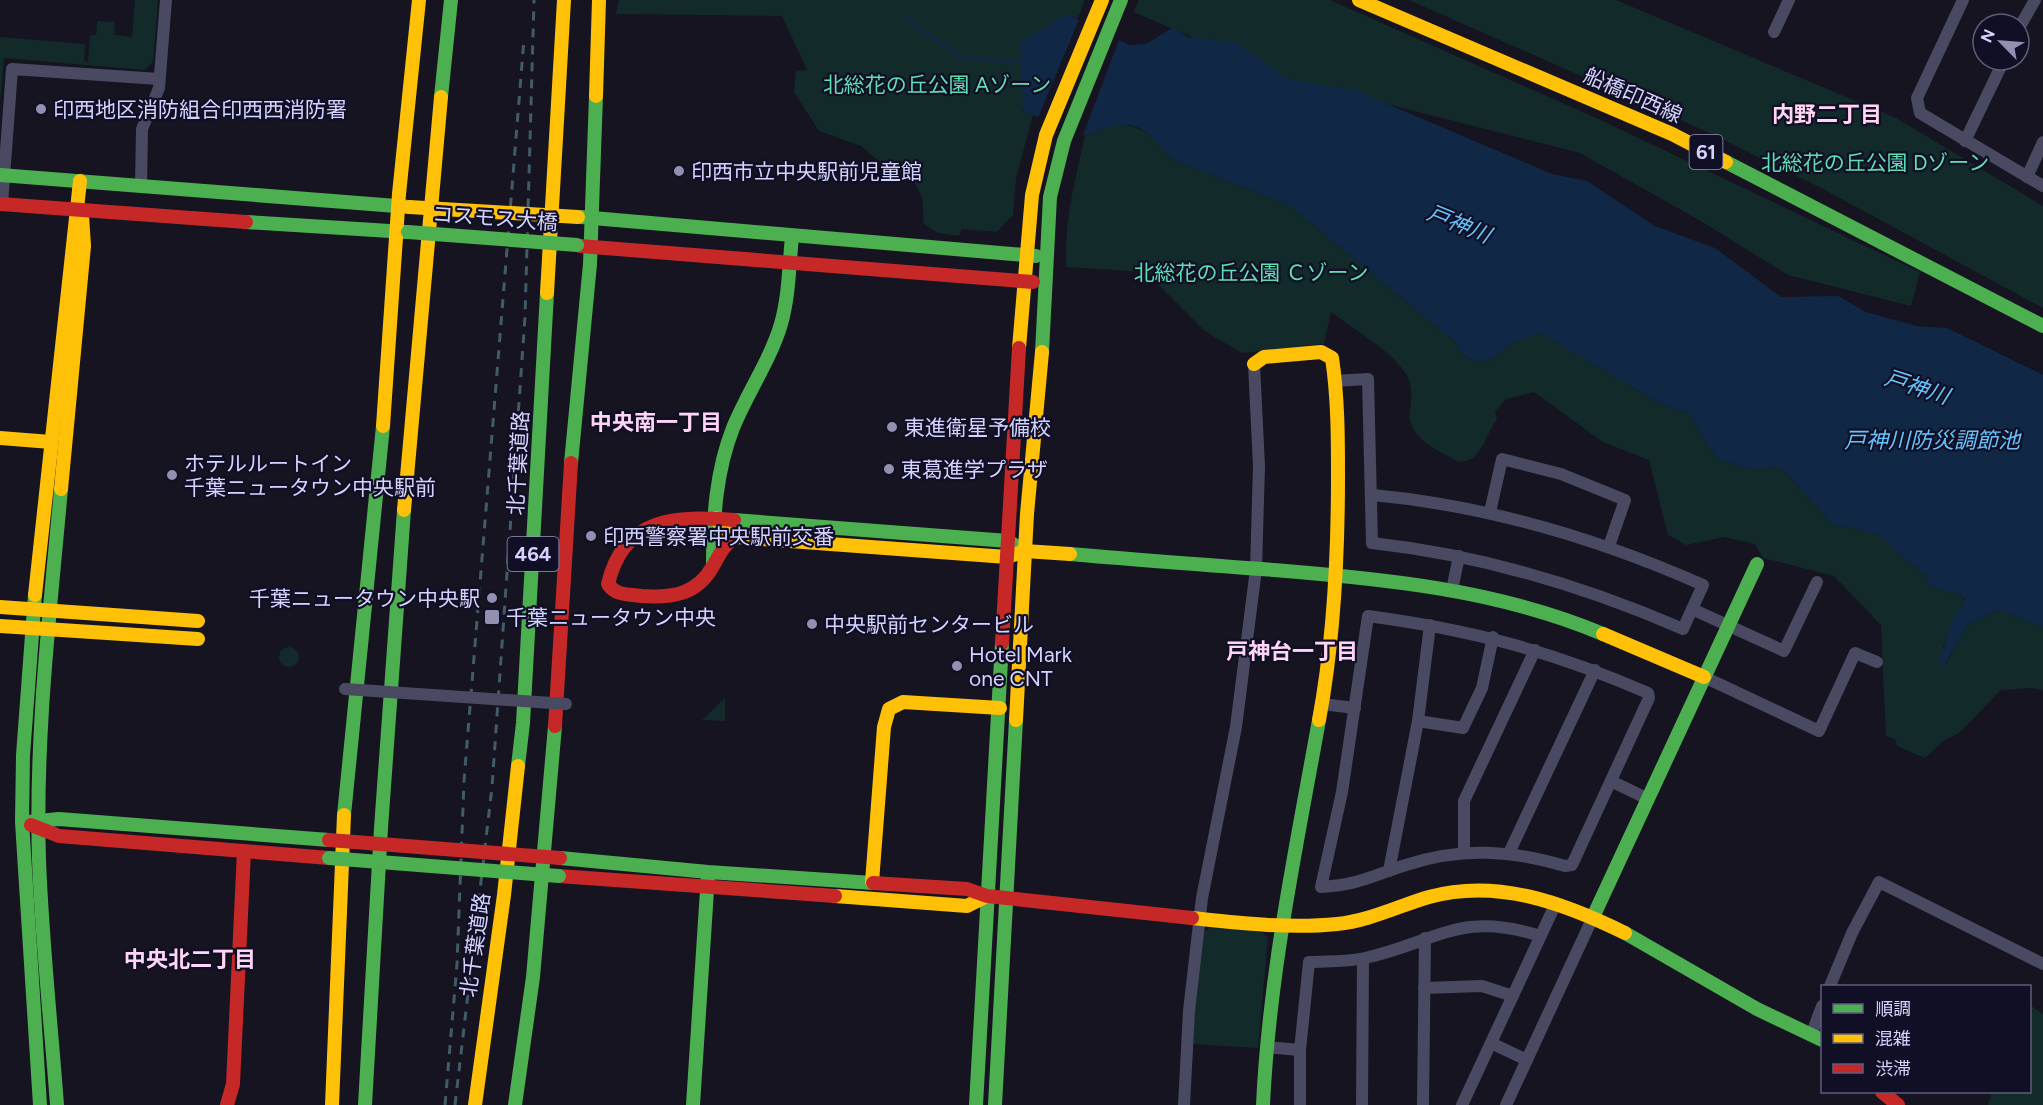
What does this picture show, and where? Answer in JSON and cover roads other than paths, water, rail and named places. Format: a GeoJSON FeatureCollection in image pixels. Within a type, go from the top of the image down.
{"type":"FeatureCollection","features":[{"type":"Feature","properties":{"kind":"main road"},"geometry":{"type":"LineString","coordinates":[[332,1105],[345,789],[382,445],[404,206],[409,0]]}},
{"type":"Feature","properties":{"kind":"main road"},"geometry":{"type":"LineString","coordinates":[[407,105],[419,0]]}},
{"type":"Feature","properties":{"kind":"main road"},"geometry":{"type":"LineString","coordinates":[[365,1105],[376,884],[397,598],[425,258],[452,0]]}},
{"type":"Feature","properties":{"kind":"main road","name":"北千葉道路"},"geometry":{"type":"LineString","coordinates":[[475,1105],[504,895],[523,723],[564,0]]}},
{"type":"Feature","properties":{"kind":"main road","name":"464"},"geometry":{"type":"LineString","coordinates":[[515,1105],[533,977],[547,838],[599,0]]}},
{"type":"Feature","properties":{"kind":"main road"},"geometry":{"type":"LineString","coordinates":[[976,1105],[1025,255],[1036,170],[1046,135],[1063,89],[1102,0]]}},
{"type":"Feature","properties":{"kind":"main road"},"geometry":{"type":"LineString","coordinates":[[994,1105],[1025,551],[1032,443],[1042,360],[1047,222],[1055,172],[1064,141],[1121,0]]}},
{"type":"Feature","properties":{"kind":"main road","name":"船橋印西線"},"geometry":{"type":"LineString","coordinates":[[1359,0],[1672,134],[2043,326]]}},
{"type":"Feature","properties":{"kind":"main road","name":"コスモス大橋"},"geometry":{"type":"LineString","coordinates":[[2,176],[585,218],[792,237],[1046,256]]}},
{"type":"Feature","properties":{"kind":"main road"},"geometry":{"type":"LineString","coordinates":[[40,1105],[22,822],[23,755],[32,628],[80,181]]}},
{"type":"Feature","properties":{"kind":"main road","name":"コスモス大橋"},"geometry":{"type":"LineString","coordinates":[[1,204],[402,232],[1046,283]]}},
{"type":"Feature","properties":{"kind":"main road"},"geometry":{"type":"LineString","coordinates":[[57,1105],[47,989],[39,825],[43,687],[84,246],[78,211]]}},
{"type":"Feature","properties":{"kind":"main road"},"geometry":{"type":"LineString","coordinates":[[713,566],[728,442],[777,336],[786,298],[792,237]]}},
{"type":"Feature","properties":{"kind":"main road"},"geometry":{"type":"LineString","coordinates":[[1254,364],[1264,357],[1321,352],[1332,358],[1338,503],[1335,575],[1322,704],[1279,923],[1269,1003],[1263,1105]]}},
{"type":"Feature","properties":{"kind":"main road"},"geometry":{"type":"LineString","coordinates":[[0,438],[51,442]]}},
{"type":"Feature","properties":{"kind":"main road"},"geometry":{"type":"LineString","coordinates":[[717,518],[724,531],[736,537],[1007,557],[1025,551],[1335,575],[1452,590],[1578,623],[1704,677]]}},
{"type":"Feature","properties":{"kind":"main road"},"geometry":{"type":"LineString","coordinates":[[736,537],[720,552],[698,588],[676,597],[620,594],[613,591],[608,584],[615,556],[628,541],[642,531],[669,520],[717,518],[1008,541],[1025,551]]}},
{"type":"Feature","properties":{"kind":"main road"},"geometry":{"type":"LineString","coordinates":[[1593,917],[1757,564]]}},
{"type":"Feature","properties":{"kind":"main road"},"geometry":{"type":"LineString","coordinates":[[0,607],[198,621]]}},
{"type":"Feature","properties":{"kind":"main road"},"geometry":{"type":"LineString","coordinates":[[0,626],[198,639]]}},
{"type":"Feature","properties":{"kind":"main road"},"geometry":{"type":"LineString","coordinates":[[872,882],[884,727],[889,709],[903,702],[1000,708]]}},
{"type":"Feature","properties":{"kind":"main road"},"geometry":{"type":"LineString","coordinates":[[39,825],[70,820],[560,858],[708,872],[872,882],[968,890],[987,896],[1200,917],[1322,925],[1355,922],[1418,900],[1443,894],[1475,890],[1513,891],[1556,903],[1593,917],[1760,1010],[1817,1036]]}},
{"type":"Feature","properties":{"kind":"main road"},"geometry":{"type":"LineString","coordinates":[[22,822],[39,825],[59,836],[560,876],[967,906],[987,896]]}},
{"type":"Feature","properties":{"kind":"main road"},"geometry":{"type":"LineString","coordinates":[[227,1105],[232,1084],[243,851]]}},
{"type":"Feature","properties":{"kind":"main road"},"geometry":{"type":"LineString","coordinates":[[693,1105],[708,872]]}},
{"type":"Feature","properties":{"kind":"main road"},"geometry":{"type":"LineString","coordinates":[[1883,1093],[1898,1105]]}},
{"type":"Feature","properties":{"kind":"street"},"geometry":{"type":"LineString","coordinates":[[141,187],[142,129],[156,98],[165,0]]}},
{"type":"Feature","properties":{"kind":"street"},"geometry":{"type":"LineString","coordinates":[[1774,32],[1789,0]]}},
{"type":"Feature","properties":{"kind":"street"},"geometry":{"type":"LineString","coordinates":[[1963,0],[1917,98],[1920,113],[2043,186]]}},
{"type":"Feature","properties":{"kind":"street"},"geometry":{"type":"LineString","coordinates":[[1,204],[12,69],[159,79]]}},
{"type":"Feature","properties":{"kind":"street"},"geometry":{"type":"LineString","coordinates":[[1965,141],[1998,72]]}},
{"type":"Feature","properties":{"kind":"street"},"geometry":{"type":"LineString","coordinates":[[2026,177],[2043,142]]}},
{"type":"Feature","properties":{"kind":"street"},"geometry":{"type":"LineString","coordinates":[[1184,1105],[1189,1011],[1200,917],[1236,727],[1256,569],[1259,466],[1254,364]]}},
{"type":"Feature","properties":{"kind":"street"},"geometry":{"type":"LineString","coordinates":[[1334,381],[1368,379],[1373,495],[1372,543],[1459,556],[1554,579],[1614,599],[1683,629],[1703,585],[1609,546],[1490,512],[1373,495]]}},
{"type":"Feature","properties":{"kind":"street"},"geometry":{"type":"LineString","coordinates":[[1490,512],[1502,459],[1539,468],[1625,500],[1609,546]]}},
{"type":"Feature","properties":{"kind":"street"},"geometry":{"type":"LineString","coordinates":[[1452,590],[1459,556]]}},
{"type":"Feature","properties":{"kind":"street"},"geometry":{"type":"LineString","coordinates":[[1692,609],[1784,651],[1816,582]]}},
{"type":"Feature","properties":{"kind":"street"},"geometry":{"type":"LineString","coordinates":[[1368,616],[1430,625],[1535,650],[1595,670],[1648,693],[1649,698],[1572,865],[1565,866],[1509,853],[1464,852],[1424,860],[1355,884],[1321,887],[1342,792],[1368,616]]}},
{"type":"Feature","properties":{"kind":"street"},"geometry":{"type":"LineString","coordinates":[[1389,871],[1418,721],[1430,625]]}},
{"type":"Feature","properties":{"kind":"street"},"geometry":{"type":"LineString","coordinates":[[1418,721],[1463,728],[1482,688],[1492,638]]}},
{"type":"Feature","properties":{"kind":"street"},"geometry":{"type":"LineString","coordinates":[[1464,852],[1464,801],[1535,650]]}},
{"type":"Feature","properties":{"kind":"street"},"geometry":{"type":"LineString","coordinates":[[1704,677],[1819,731],[1856,652],[1877,662]]}},
{"type":"Feature","properties":{"kind":"street"},"geometry":{"type":"LineString","coordinates":[[1509,853],[1595,670]]}},
{"type":"Feature","properties":{"kind":"street"},"geometry":{"type":"LineString","coordinates":[[345,689],[566,704]]}},
{"type":"Feature","properties":{"kind":"street"},"geometry":{"type":"LineString","coordinates":[[1322,704],[1354,708]]}},
{"type":"Feature","properties":{"kind":"street"},"geometry":{"type":"LineString","coordinates":[[1611,781],[1648,799]]}},
{"type":"Feature","properties":{"kind":"street"},"geometry":{"type":"LineString","coordinates":[[1831,985],[1852,933],[1879,882],[2043,964]]}},
{"type":"Feature","properties":{"kind":"street"},"geometry":{"type":"LineString","coordinates":[[1462,1105],[1556,903]]}},
{"type":"Feature","properties":{"kind":"street"},"geometry":{"type":"LineString","coordinates":[[1506,1105],[1593,917]]}},
{"type":"Feature","properties":{"kind":"street"},"geometry":{"type":"LineString","coordinates":[[1300,1105],[1300,1050],[1309,962],[1363,958],[1450,929],[1484,925],[1513,927],[1540,936]]}},
{"type":"Feature","properties":{"kind":"street"},"geometry":{"type":"LineString","coordinates":[[1424,1105],[1425,938]]}},
{"type":"Feature","properties":{"kind":"street"},"geometry":{"type":"LineString","coordinates":[[1362,1105],[1363,958]]}},
{"type":"Feature","properties":{"kind":"street"},"geometry":{"type":"LineString","coordinates":[[1424,988],[1482,986],[1512,996]]}},
{"type":"Feature","properties":{"kind":"street"},"geometry":{"type":"LineString","coordinates":[[1817,1036],[1821,1012]]}},
{"type":"Feature","properties":{"kind":"street"},"geometry":{"type":"LineString","coordinates":[[1491,1043],[1527,1060]]}},
{"type":"Feature","properties":{"kind":"street"},"geometry":{"type":"LineString","coordinates":[[1266,1047],[1300,1050]]}},
{"type":"Feature","properties":{"kind":"water","name":"戸神川防災調節池"},"geometry":{"type":"Polygon","coordinates":[[[1068,14],[1129,45],[1146,44],[1172,28],[1188,37],[1235,42],[1287,79],[1357,91],[1552,174],[1587,181],[1655,226],[1715,248],[1781,297],[1838,296],[1866,312],[1917,326],[1947,328],[2043,375],[2043,627],[1999,610],[1967,625],[1945,665],[1939,662],[1950,626],[1965,599],[1958,594],[1930,587],[1926,575],[1902,557],[1880,535],[1833,524],[1780,467],[1752,469],[1717,459],[1687,412],[1664,406],[1541,333],[1512,343],[1487,362],[1468,359],[1453,340],[1289,205],[1171,159],[1151,136],[1133,126],[1113,127],[1085,136],[1023,111],[1020,42],[1068,14]]]}},
{"type":"Feature","properties":{"kind":"waterway","name":"戸神川"},"geometry":{"type":"LineString","coordinates":[[904,17],[960,57],[1024,63]]}},
{"type":"Feature","properties":{"kind":"railway"},"geometry":{"type":"LineString","coordinates":[[455,1105],[492,787],[525,317],[534,0]]}},
{"type":"Feature","properties":{"kind":"railway"},"geometry":{"type":"LineString","coordinates":[[445,1105],[457,964],[464,781],[524,39]]}},
{"type":"Feature","properties":{"kind":"place","name":"印西地区消防組合印西西消防署"},"geometry":{"type":"Point","coordinates":[41,109]}},
{"type":"Feature","properties":{"kind":"place","name":"印西市立中央駅前児童館"},"geometry":{"type":"Point","coordinates":[679,171]}},
{"type":"Feature","properties":{"kind":"place","name":"東進衛星予備校"},"geometry":{"type":"Point","coordinates":[892,427]}},
{"type":"Feature","properties":{"kind":"place","name":"東葛進学プラザ"},"geometry":{"type":"Point","coordinates":[889,469]}},
{"type":"Feature","properties":{"kind":"place","name":"ホテルルートイン 千葉ニュータウン中央駅前"},"geometry":{"type":"Point","coordinates":[172,475]}},
{"type":"Feature","properties":{"kind":"place","name":"印西警察署中央駅前交番"},"geometry":{"type":"Point","coordinates":[591,536]}},
{"type":"Feature","properties":{"kind":"place","name":"千葉ニュータウン中央駅"},"geometry":{"type":"Point","coordinates":[492,598]}},
{"type":"Feature","properties":{"kind":"place","name":"千葉ニュータウン中央"},"geometry":{"type":"Point","coordinates":[492,617]}},
{"type":"Feature","properties":{"kind":"place","name":"中央駅前センタービル"},"geometry":{"type":"Point","coordinates":[812,624]}},
{"type":"Feature","properties":{"kind":"place","name":"Hotel Mark one CNT"},"geometry":{"type":"Point","coordinates":[957,666]}},
{"type":"Feature","properties":{"kind":"district","name":"内野二丁目"},"geometry":{"type":"Point","coordinates":[1827,114]}},
{"type":"Feature","properties":{"kind":"district","name":"中央南一丁目"},"geometry":{"type":"Point","coordinates":[656,422]}},
{"type":"Feature","properties":{"kind":"district","name":"戸神台一丁目"},"geometry":{"type":"Point","coordinates":[1292,651]}},
{"type":"Feature","properties":{"kind":"district","name":"中央北二丁目"},"geometry":{"type":"Point","coordinates":[190,959]}},
{"type":"Feature","properties":{"kind":"park label","name":"北総花の丘公園 Aゾーン"},"geometry":{"type":"Point","coordinates":[937,84]}},
{"type":"Feature","properties":{"kind":"park label","name":"北総花の丘公園 Dゾーン"},"geometry":{"type":"Point","coordinates":[1875,162]}},
{"type":"Feature","properties":{"kind":"park label","name":"北総花の丘公園 Ｃゾーン"},"geometry":{"type":"Point","coordinates":[1251,272]}}]}
